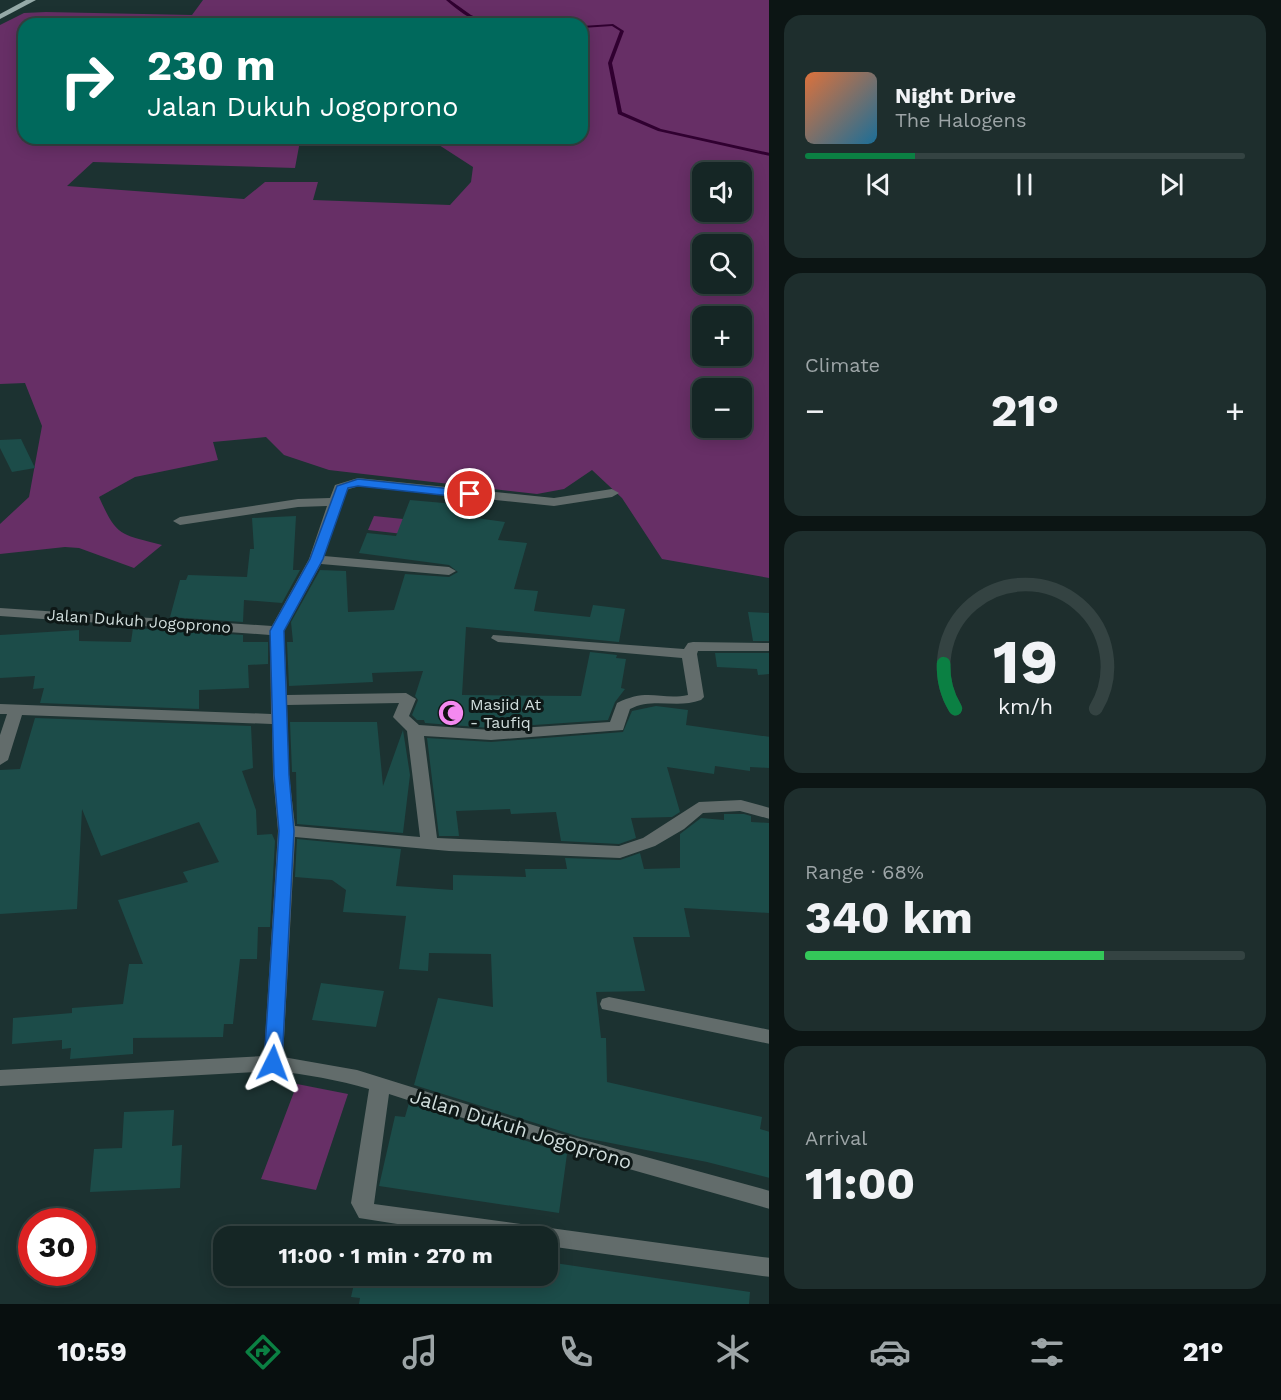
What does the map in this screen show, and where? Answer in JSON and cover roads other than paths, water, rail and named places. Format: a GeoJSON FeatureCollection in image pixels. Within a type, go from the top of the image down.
{"type":"FeatureCollection","features":[{"type":"Feature","properties":{"kind":"main road"},"geometry":{"type":"LineString","coordinates":[[0,17],[32,0]]}},
{"type":"Feature","properties":{"kind":"street"},"geometry":{"type":"LineString","coordinates":[[273,1063],[287,831],[279,719],[277,631],[316,559],[340,488],[358,482],[554,502],[612,493]]}},
{"type":"Feature","properties":{"kind":"street"},"geometry":{"type":"LineString","coordinates":[[180,521],[298,503],[335,502]]}},
{"type":"Feature","properties":{"kind":"street"},"geometry":{"type":"LineString","coordinates":[[316,559],[449,571]]}},
{"type":"Feature","properties":{"kind":"street","name":"Jalan Dukuh Jogoprono"},"geometry":{"type":"LineString","coordinates":[[0,612],[277,631]]}},
{"type":"Feature","properties":{"kind":"street"},"geometry":{"type":"LineString","coordinates":[[498,638],[689,654]]}},
{"type":"Feature","properties":{"kind":"street"},"geometry":{"type":"LineString","coordinates":[[280,700],[406,698],[408,699],[401,717],[415,730],[491,735],[617,727],[623,706],[639,697],[687,700],[696,697],[689,654],[693,646],[700,644],[769,647]]}},
{"type":"Feature","properties":{"kind":"street"},"geometry":{"type":"LineString","coordinates":[[0,760],[8,709],[279,719]]}},
{"type":"Feature","properties":{"kind":"street"},"geometry":{"type":"LineString","coordinates":[[415,730],[429,843]]}},
{"type":"Feature","properties":{"kind":"street"},"geometry":{"type":"LineString","coordinates":[[287,831],[429,843],[620,852],[649,842],[678,825],[699,808],[741,805],[769,814]]}},
{"type":"Feature","properties":{"kind":"street"},"geometry":{"type":"LineString","coordinates":[[609,1004],[769,1038]]}},
{"type":"Feature","properties":{"kind":"street","name":"Jalan Dukuh Jogoprono"},"geometry":{"type":"LineString","coordinates":[[0,1078],[273,1063],[331,1071],[380,1084],[615,1160],[769,1200]]}},
{"type":"Feature","properties":{"kind":"street"},"geometry":{"type":"LineString","coordinates":[[380,1084],[362,1203],[368,1212],[468,1226]]}},
{"type":"Feature","properties":{"kind":"street"},"geometry":{"type":"LineString","coordinates":[[558,1238],[769,1268]]}},
{"type":"Feature","properties":{"kind":"waterway"},"geometry":{"type":"LineString","coordinates":[[448,0],[475,18]]}},
{"type":"Feature","properties":{"kind":"waterway"},"geometry":{"type":"LineString","coordinates":[[588,27],[613,25],[622,31],[610,63],[620,113],[660,130],[769,155]]}},
{"type":"Feature","properties":{"kind":"place","name":"Masjid At - Taufiq"},"geometry":{"type":"Point","coordinates":[451,713]}}]}
